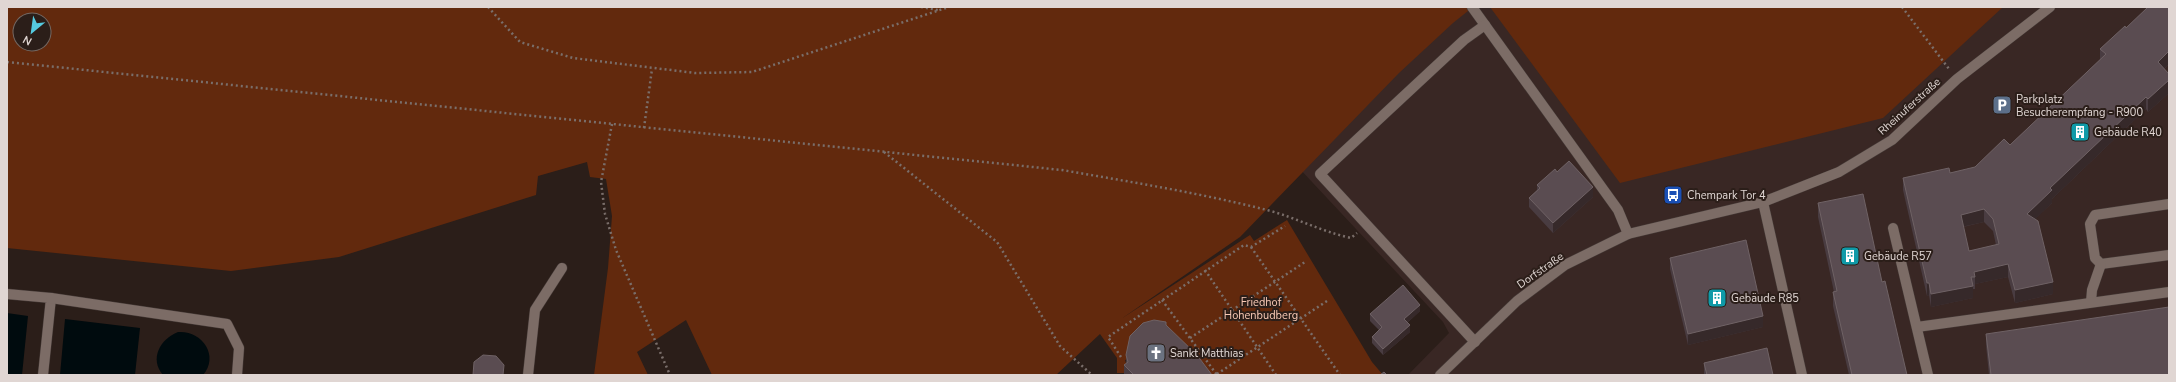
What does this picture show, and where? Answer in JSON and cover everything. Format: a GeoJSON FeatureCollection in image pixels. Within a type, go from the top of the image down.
{"type":"FeatureCollection","features":[{"type":"Feature","properties":{"kind":"street"},"geometry":{"type":"LineString","coordinates":[[1472,7],[1618,210],[1628,234]]}},
{"type":"Feature","properties":{"kind":"street","name":"Rheinuferstraße"},"geometry":{"type":"LineString","coordinates":[[1724,211],[1763,202],[1839,172],[1892,140],[1957,80],[2050,7]]}},
{"type":"Feature","properties":{"kind":"street"},"geometry":{"type":"LineString","coordinates":[[1475,342],[1320,174],[1464,40],[1485,25]]}},
{"type":"Feature","properties":{"kind":"street"},"geometry":{"type":"LineString","coordinates":[[1763,202],[1802,375]]}},
{"type":"Feature","properties":{"kind":"street"},"geometry":{"type":"LineString","coordinates":[[2169,204],[2095,215],[2090,224],[2094,258],[2101,264],[2169,255]]}},
{"type":"Feature","properties":{"kind":"street","name":"Dorfstraße"},"geometry":{"type":"LineString","coordinates":[[1440,375],[1517,301],[1565,265],[1628,234],[1724,211]]}},
{"type":"Feature","properties":{"kind":"street"},"geometry":{"type":"LineString","coordinates":[[1893,228],[1928,375]]}},
{"type":"Feature","properties":{"kind":"street"},"geometry":{"type":"LineString","coordinates":[[2091,302],[2092,290],[2101,264]]}},
{"type":"Feature","properties":{"kind":"street"},"geometry":{"type":"LineString","coordinates":[[528,375],[536,310],[562,268]]}},
{"type":"Feature","properties":{"kind":"street"},"geometry":{"type":"LineString","coordinates":[[1917,328],[2169,292]]}},
{"type":"Feature","properties":{"kind":"street"},"geometry":{"type":"LineString","coordinates":[[7,294],[51,298],[227,324],[239,348],[237,375]]}},
{"type":"Feature","properties":{"kind":"street"},"geometry":{"type":"LineString","coordinates":[[43,375],[51,298]]}},
{"type":"Feature","properties":{"kind":"path"},"geometry":{"type":"LineString","coordinates":[[488,7],[520,42],[573,58],[652,69],[695,73],[752,72],[949,7]]}},
{"type":"Feature","properties":{"kind":"path"},"geometry":{"type":"LineString","coordinates":[[921,7],[940,10]]}},
{"type":"Feature","properties":{"kind":"path"},"geometry":{"type":"LineString","coordinates":[[1902,7],[1957,80]]}},
{"type":"Feature","properties":{"kind":"path"},"geometry":{"type":"LineString","coordinates":[[7,62],[390,100],[644,128],[1062,170],[1210,196],[1280,213],[1327,232],[1351,238],[1368,225]]}},
{"type":"Feature","properties":{"kind":"path"},"geometry":{"type":"LineString","coordinates":[[644,128],[652,69]]}},
{"type":"Feature","properties":{"kind":"path"},"geometry":{"type":"LineString","coordinates":[[612,124],[601,182],[605,214],[616,250],[670,375]]}},
{"type":"Feature","properties":{"kind":"path"},"geometry":{"type":"LineString","coordinates":[[884,152],[996,242],[1060,346],[1092,375]]}},
{"type":"Feature","properties":{"kind":"path"},"geometry":{"type":"LineString","coordinates":[[1251,247],[1284,226]]}},
{"type":"Feature","properties":{"kind":"path"},"geometry":{"type":"LineString","coordinates":[[1122,357],[1108,337],[1244,245],[1251,247],[1340,375]]}},
{"type":"Feature","properties":{"kind":"path"},"geometry":{"type":"LineString","coordinates":[[1190,338],[1305,262]]}},
{"type":"Feature","properties":{"kind":"path"},"geometry":{"type":"LineString","coordinates":[[1205,270],[1276,375]]}},
{"type":"Feature","properties":{"kind":"path"},"geometry":{"type":"LineString","coordinates":[[1162,300],[1217,374],[1327,301]]}},
{"type":"Feature","properties":{"kind":"shaded area"},"geometry":{"type":"Polygon","coordinates":[[[1450,7],[2169,7],[2169,375],[1408,375],[1449,333],[1443,322],[1298,167],[1450,7]]]}},
{"type":"Feature","properties":{"kind":"shaded area"},"geometry":{"type":"Polygon","coordinates":[[[7,313],[28,316],[22,375],[7,375],[7,313]]]}},
{"type":"Feature","properties":{"kind":"shaded area"},"geometry":{"type":"Polygon","coordinates":[[[65,319],[140,328],[135,375],[60,375],[65,319]]]}},
{"type":"Feature","properties":{"kind":"shaded area"},"geometry":{"type":"Polygon","coordinates":[[[178,332],[186,332],[194,335],[206,345],[210,360],[203,375],[163,375],[159,369],[157,363],[158,350],[166,339],[178,332]]]}},
{"type":"Feature","properties":{"kind":"green space","name":"Friedhof Hohenbudberg"},"geometry":{"type":"Polygon","coordinates":[[[7,7],[1473,7],[1453,23],[1399,73],[1240,237],[1121,319],[1250,235],[1254,241],[1287,220],[1372,362],[1383,375],[1198,375],[1131,359],[1125,360],[1129,373],[1117,373],[1117,358],[1100,334],[1056,375],[712,375],[686,320],[637,352],[648,375],[594,375],[608,268],[612,216],[606,179],[590,177],[587,162],[538,176],[536,195],[339,257],[231,271],[7,248],[7,7]]]}},
{"type":"Feature","properties":{"kind":"green space"},"geometry":{"type":"Polygon","coordinates":[[[1490,7],[2003,7],[1883,118],[1620,183],[1490,7]]]}},
{"type":"Feature","properties":{"kind":"building"},"geometry":{"type":"Polygon","coordinates":[[[2148,7],[2169,7],[2169,51],[2158,62],[2169,74],[2169,80],[2148,99],[2146,97],[2050,188],[2052,190],[2027,214],[2038,221],[2053,282],[2015,290],[2008,264],[1974,272],[1975,277],[1971,277],[1973,286],[1931,294],[1929,283],[1927,283],[1903,178],[1949,168],[1950,173],[1975,167],[2004,139],[2010,145],[2106,54],[2100,49],[2125,26],[2126,28],[2148,7]],[[1984,209],[1961,215],[1969,251],[1999,244],[1993,219],[1984,209]]]}},
{"type":"Feature","properties":{"kind":"building"},"geometry":{"type":"Polygon","coordinates":[[[1569,161],[1593,187],[1553,223],[1529,198],[1540,188],[1537,185],[1555,169],[1557,172],[1569,161]]]}},
{"type":"Feature","properties":{"kind":"building","name":"Gebäude R57"},"geometry":{"type":"Polygon","coordinates":[[[1863,194],[1882,282],[1885,281],[1907,375],[1852,375],[1833,292],[1837,291],[1818,203],[1863,194]]]}},
{"type":"Feature","properties":{"kind":"building","name":"Gebäude R85"},"geometry":{"type":"Polygon","coordinates":[[[1746,240],[1763,316],[1688,334],[1670,258],[1746,240]]]}},
{"type":"Feature","properties":{"kind":"building"},"geometry":{"type":"Polygon","coordinates":[[[1403,285],[1420,305],[1404,319],[1410,325],[1383,349],[1372,337],[1382,327],[1370,314],[1403,285]]]}},
{"type":"Feature","properties":{"kind":"building"},"geometry":{"type":"Polygon","coordinates":[[[2169,307],[2169,375],[1991,375],[1986,334],[2169,307]]]}},
{"type":"Feature","properties":{"kind":"building"},"geometry":{"type":"Polygon","coordinates":[[[1154,320],[1166,322],[1166,325],[1197,355],[1212,375],[1134,375],[1124,365],[1128,362],[1126,355],[1130,336],[1143,323],[1154,320]]]}},
{"type":"Feature","properties":{"kind":"building"},"geometry":{"type":"Polygon","coordinates":[[[1767,348],[1773,375],[1707,375],[1704,363],[1767,348]]]}},
{"type":"Feature","properties":{"kind":"building"},"geometry":{"type":"Polygon","coordinates":[[[483,355],[496,356],[504,365],[503,375],[473,375],[474,362],[483,355]]]}},
{"type":"Feature","properties":{"kind":"building"},"geometry":{"type":"Polygon","coordinates":[[[1384,372],[1387,375],[1380,375],[1384,372]]]}},
{"type":"Feature","properties":{"kind":"place","name":"Parkplatz Besucherempfang - R900"},"geometry":{"type":"Point","coordinates":[2002,105]}},
{"type":"Feature","properties":{"kind":"place","name":"Gebäude R40"},"geometry":{"type":"Point","coordinates":[2080,132]}},
{"type":"Feature","properties":{"kind":"place","name":"Chempark Tor 4"},"geometry":{"type":"Point","coordinates":[1673,195]}},
{"type":"Feature","properties":{"kind":"place","name":"Gebäude R57"},"geometry":{"type":"Point","coordinates":[1850,256]}},
{"type":"Feature","properties":{"kind":"place","name":"Gebäude R85"},"geometry":{"type":"Point","coordinates":[1717,298]}},
{"type":"Feature","properties":{"kind":"place","name":"Sankt Matthias"},"geometry":{"type":"Point","coordinates":[1156,353]}}]}
